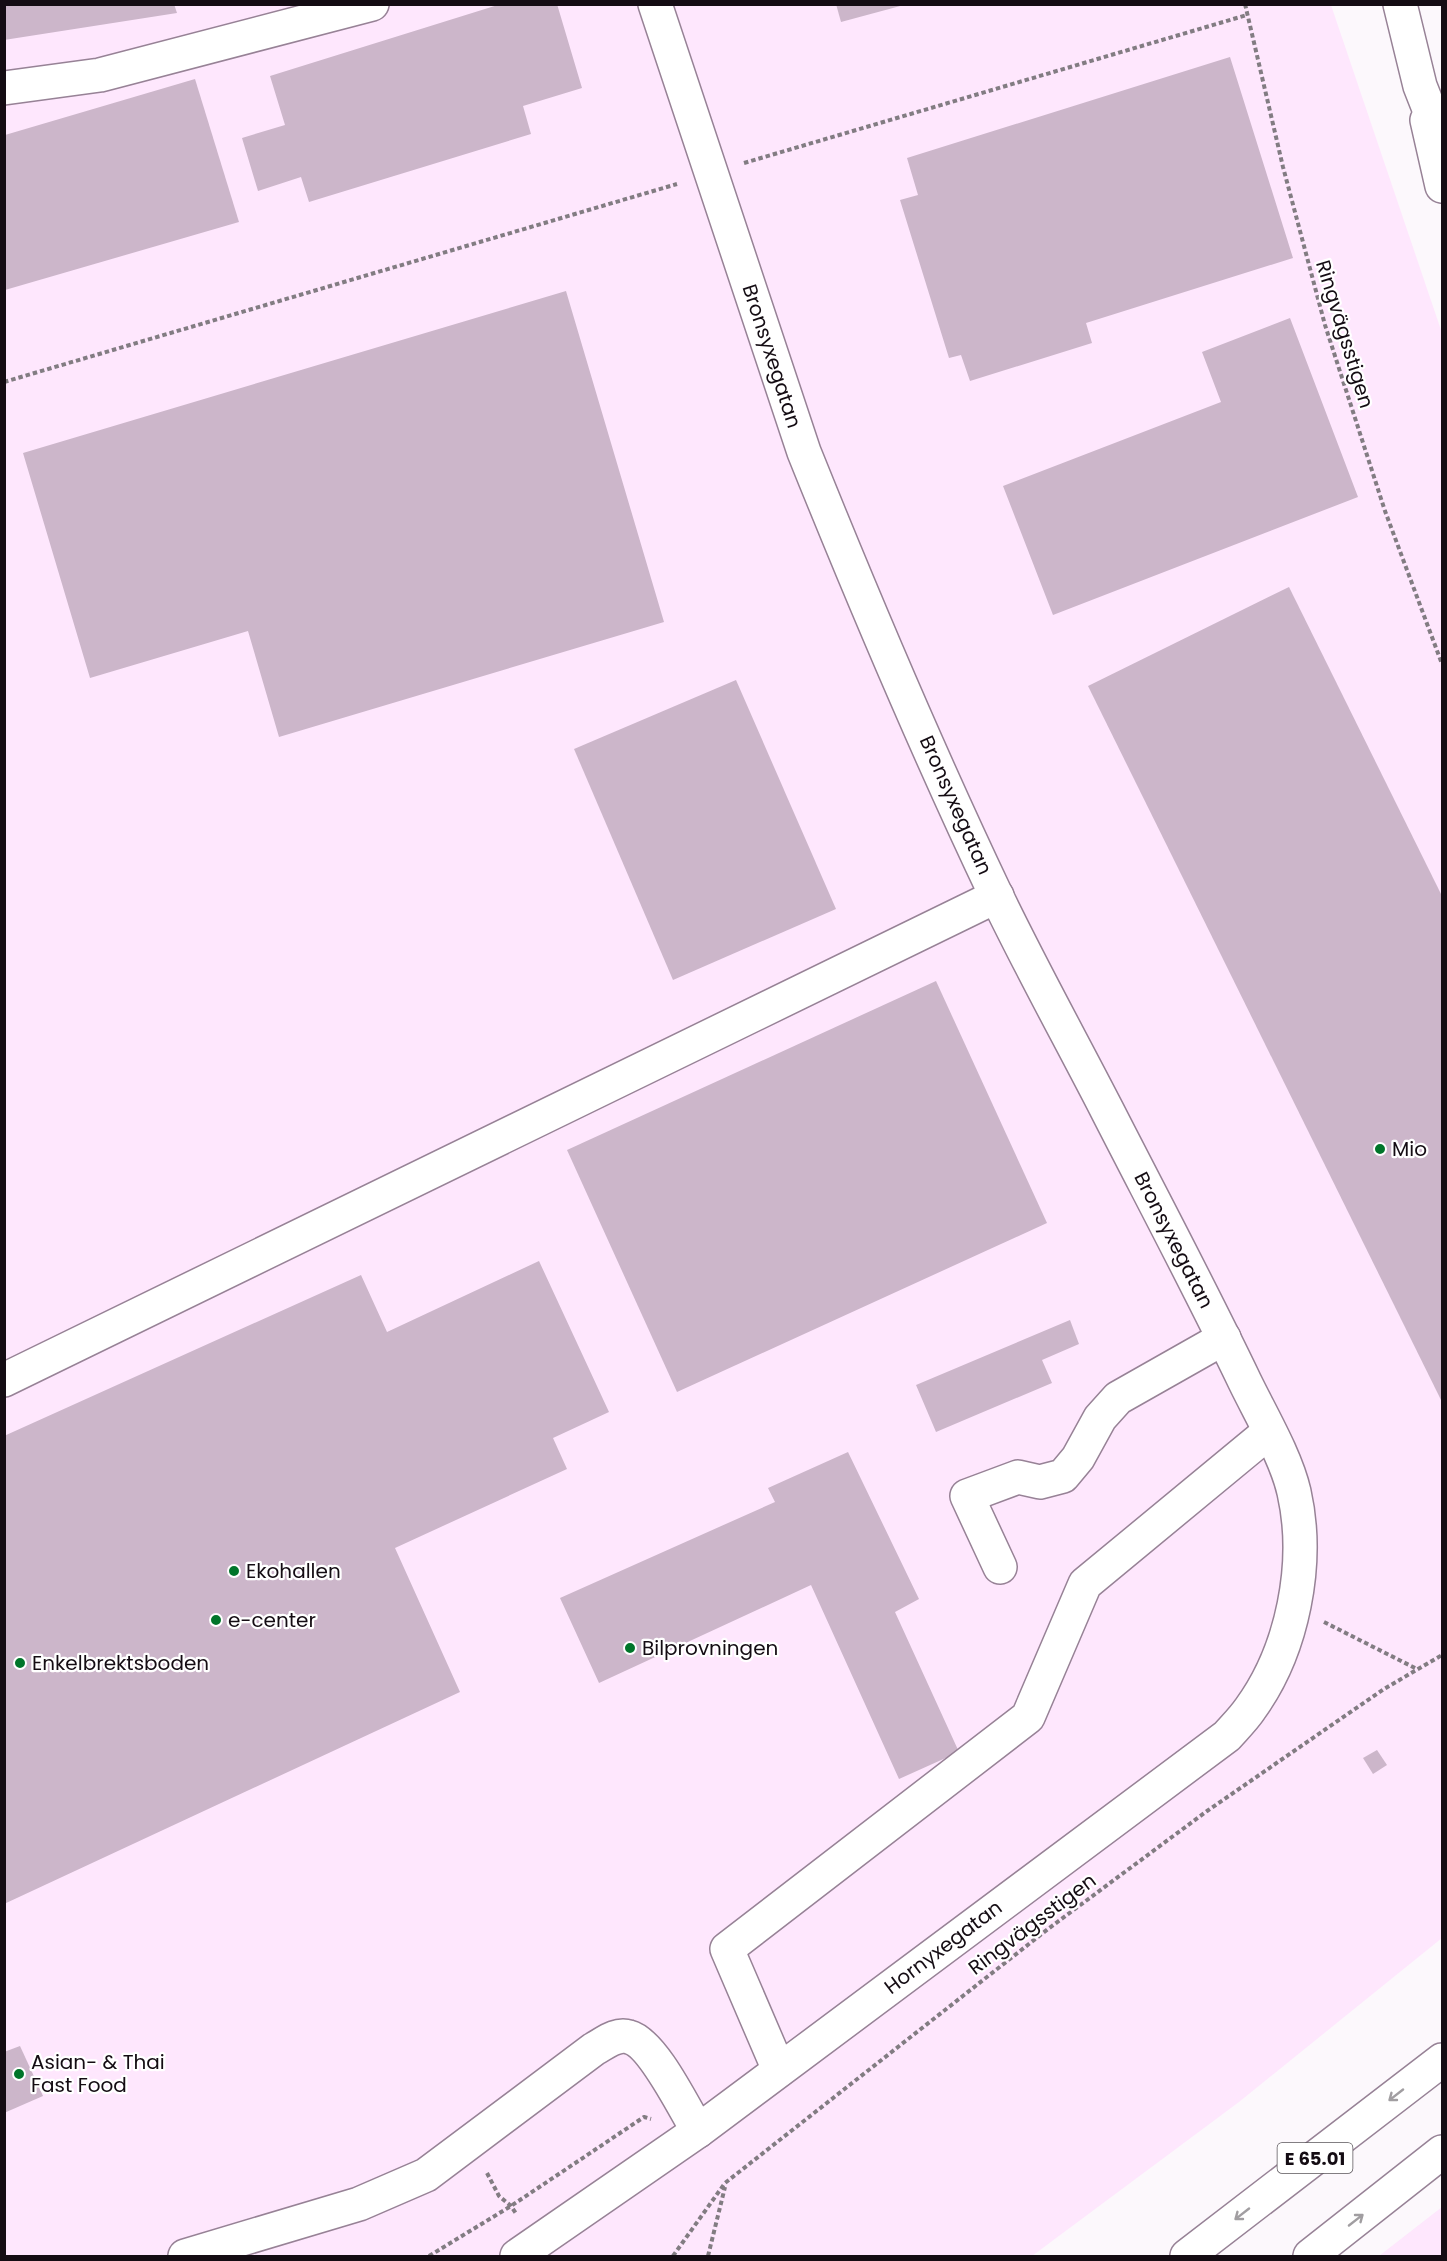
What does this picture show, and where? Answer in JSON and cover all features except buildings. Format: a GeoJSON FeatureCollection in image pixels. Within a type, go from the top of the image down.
{"type":"FeatureCollection","features":[{"type":"Feature","properties":{"kind":"main road"},"geometry":{"type":"LineString","coordinates":[[4,88],[100,75],[372,4]]}},
{"type":"Feature","properties":{"kind":"main road","name":"Bronsyxegatan"},"geometry":{"type":"LineString","coordinates":[[655,4],[804,452],[858,583],[997,896],[1224,1338],[1294,1490],[1300,1548],[1296,1596]]}},
{"type":"Feature","properties":{"kind":"main road"},"geometry":{"type":"LineString","coordinates":[[1400,4],[1443,186]]}},
{"type":"Feature","properties":{"kind":"main road"},"geometry":{"type":"LineString","coordinates":[[1420,86],[1443,142]]}},
{"type":"Feature","properties":{"kind":"main road"},"geometry":{"type":"LineString","coordinates":[[4,1380],[997,896]]}},
{"type":"Feature","properties":{"kind":"main road"},"geometry":{"type":"LineString","coordinates":[[1000,1567],[967,1496],[1018,1477],[1041,1482],[1063,1476],[1078,1458],[1100,1418],[1118,1398],[1224,1338]]}},
{"type":"Feature","properties":{"kind":"main road"},"geometry":{"type":"LineString","coordinates":[[779,2070],[727,1949],[1028,1717],[1085,1584],[1269,1432]]}},
{"type":"Feature","properties":{"kind":"main road","name":"Hornyxegatan"},"geometry":{"type":"LineString","coordinates":[[517,2256],[698,2131],[1227,1736],[1251,1708],[1270,1674],[1296,1596]]}},
{"type":"Feature","properties":{"kind":"main road"},"geometry":{"type":"LineString","coordinates":[[184,2256],[376,2198],[426,2175],[613,2037],[628,2036],[646,2046],[698,2131]]}},
{"type":"Feature","properties":{"kind":"main road","name":"E 65.01"},"geometry":{"type":"LineString","coordinates":[[1186,2256],[1443,2060]]}},
{"type":"Feature","properties":{"kind":"main road"},"geometry":{"type":"LineString","coordinates":[[1310,2256],[1443,2152]]}},
{"type":"Feature","properties":{"kind":"path","name":"Ringvägsstigen"},"geometry":{"type":"LineString","coordinates":[[1245,4],[1283,167],[1325,326],[1385,511],[1443,664]]}},
{"type":"Feature","properties":{"kind":"path"},"geometry":{"type":"LineString","coordinates":[[4,382],[1247,15]]}},
{"type":"Feature","properties":{"kind":"path"},"geometry":{"type":"LineString","coordinates":[[1296,1596],[1320,1620],[1417,1670]]}},
{"type":"Feature","properties":{"kind":"path","name":"Ringvägsstigen"},"geometry":{"type":"LineString","coordinates":[[673,2256],[725,2183],[1048,1929],[1207,1811],[1384,1689],[1443,1655]]}},
{"type":"Feature","properties":{"kind":"path"},"geometry":{"type":"LineString","coordinates":[[429,2256],[511,2206],[499,2196],[471,2143]]}},
{"type":"Feature","properties":{"kind":"path"},"geometry":{"type":"LineString","coordinates":[[708,2256],[725,2183]]}},
{"type":"Feature","properties":{"kind":"shaded area"},"geometry":{"type":"Polygon","coordinates":[[[5,5],[1331,5],[1442,333],[1442,1938],[1239,2102],[1032,2256],[5,2256],[5,5]]]}},
{"type":"Feature","properties":{"kind":"shaded area"},"geometry":{"type":"Polygon","coordinates":[[[1442,2207],[1442,2256],[1379,2256],[1442,2207]]]}},
{"type":"Feature","properties":{"kind":"place","name":"Mio"},"geometry":{"type":"Point","coordinates":[1380,1149]}},
{"type":"Feature","properties":{"kind":"place","name":"Ekohallen"},"geometry":{"type":"Point","coordinates":[234,1571]}},
{"type":"Feature","properties":{"kind":"place","name":"e-center"},"geometry":{"type":"Point","coordinates":[216,1620]}},
{"type":"Feature","properties":{"kind":"place","name":"Bilprovningen"},"geometry":{"type":"Point","coordinates":[630,1648]}},
{"type":"Feature","properties":{"kind":"place","name":"Enkelbrektsboden"},"geometry":{"type":"Point","coordinates":[20,1663]}},
{"type":"Feature","properties":{"kind":"place","name":"Asian- & Thai Fast Food"},"geometry":{"type":"Point","coordinates":[19,2074]}}]}
